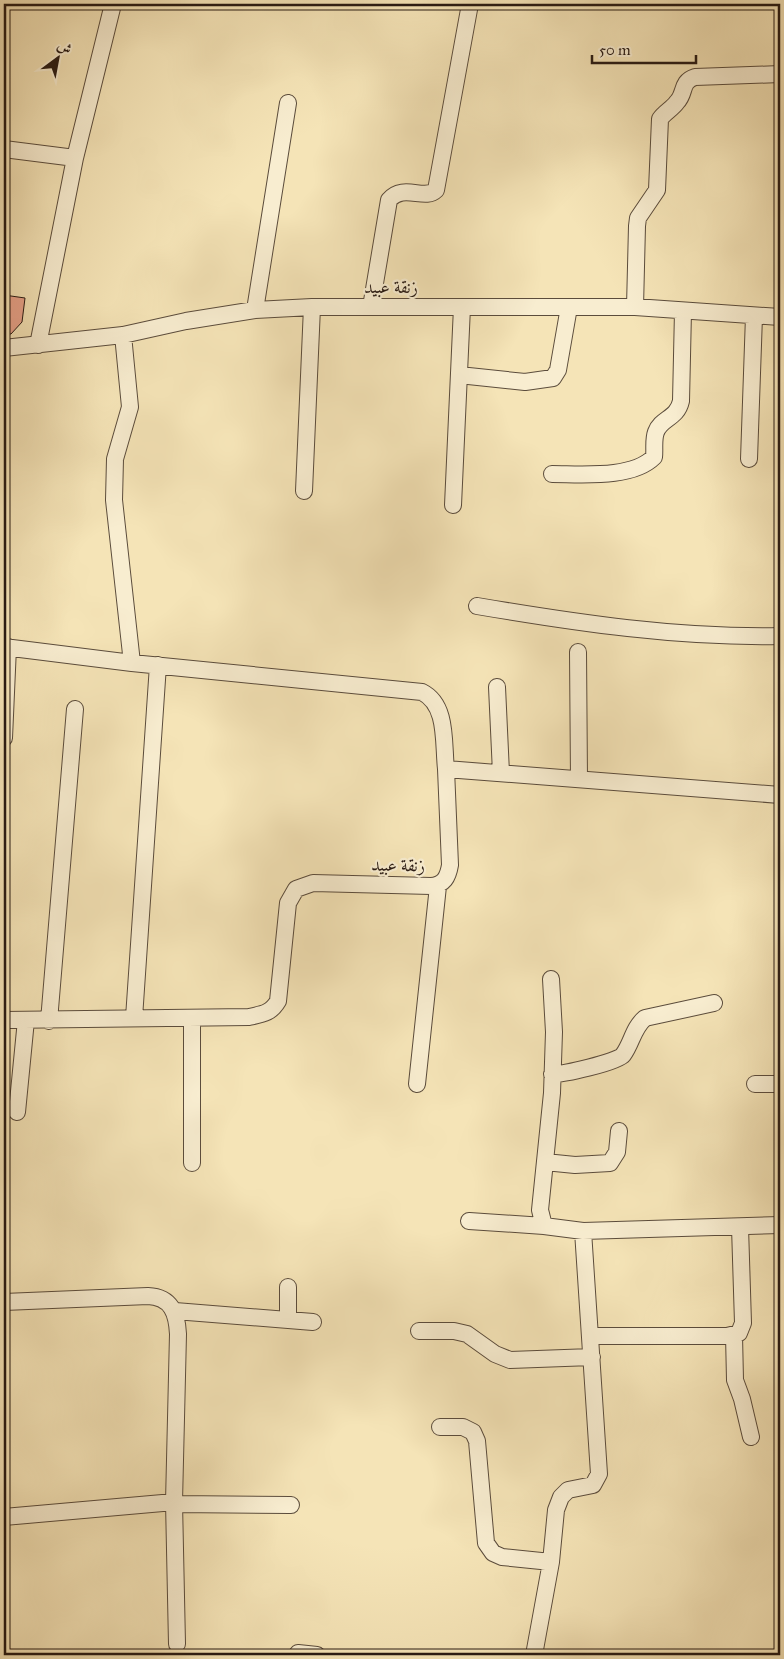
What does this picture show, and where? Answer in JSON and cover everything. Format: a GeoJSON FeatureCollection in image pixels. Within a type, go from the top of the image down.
{"type":"FeatureCollection","features":[{"type":"Feature","properties":{"kind":"street"},"geometry":{"type":"LineString","coordinates":[[38,345],[75,158],[113,4]]}},
{"type":"Feature","properties":{"kind":"street"},"geometry":{"type":"LineString","coordinates":[[371,307],[388,200],[393,195],[402,192],[430,193],[436,190],[470,4]]}},
{"type":"Feature","properties":{"kind":"street"},"geometry":{"type":"LineString","coordinates":[[635,308],[638,218],[657,190],[660,120],[678,102],[684,84],[695,77],[780,74]]}},
{"type":"Feature","properties":{"kind":"street"},"geometry":{"type":"LineString","coordinates":[[255,310],[288,103]]}},
{"type":"Feature","properties":{"kind":"street"},"geometry":{"type":"LineString","coordinates":[[4,150],[75,158]]}},
{"type":"Feature","properties":{"kind":"street"},"geometry":{"type":"LineString","coordinates":[[304,491],[312,307]]}},
{"type":"Feature","properties":{"kind":"street","name":"زنقة عبيد"},"geometry":{"type":"LineString","coordinates":[[4,348],[124,335],[186,321],[255,310],[312,307],[635,308],[780,318]]}},
{"type":"Feature","properties":{"kind":"street"},"geometry":{"type":"LineString","coordinates":[[453,504],[462,307]]}},
{"type":"Feature","properties":{"kind":"street"},"geometry":{"type":"LineString","coordinates":[[459,375],[525,382],[553,378],[558,370],[570,307]]}},
{"type":"Feature","properties":{"kind":"street"},"geometry":{"type":"LineString","coordinates":[[552,474],[604,474],[645,466],[654,457],[656,431],[661,424],[676,413],[681,401],[683,311]]}},
{"type":"Feature","properties":{"kind":"street"},"geometry":{"type":"LineString","coordinates":[[749,459],[754,316]]}},
{"type":"Feature","properties":{"kind":"street"},"geometry":{"type":"LineString","coordinates":[[124,335],[130,407],[115,459],[114,500],[132,663]]}},
{"type":"Feature","properties":{"kind":"street"},"geometry":{"type":"LineString","coordinates":[[477,606],[574,622],[720,635],[780,636]]}},
{"type":"Feature","properties":{"kind":"street"},"geometry":{"type":"LineString","coordinates":[[4,738],[6,647]]}},
{"type":"Feature","properties":{"kind":"street","name":"زنقة عبيد"},"geometry":{"type":"LineString","coordinates":[[4,1020],[49,1021],[249,1017],[266,1014],[273,1009],[280,991],[288,903],[292,894],[302,885],[313,883],[438,886],[447,879],[450,865],[446,769],[439,708],[431,696],[422,692],[132,663],[6,647]]}},
{"type":"Feature","properties":{"kind":"street"},"geometry":{"type":"LineString","coordinates":[[578,652],[579,779]]}},
{"type":"Feature","properties":{"kind":"street"},"geometry":{"type":"LineString","coordinates":[[134,1018],[158,665]]}},
{"type":"Feature","properties":{"kind":"street"},"geometry":{"type":"LineString","coordinates":[[497,687],[501,773]]}},
{"type":"Feature","properties":{"kind":"street"},"geometry":{"type":"LineString","coordinates":[[49,1021],[75,710]]}},
{"type":"Feature","properties":{"kind":"street"},"geometry":{"type":"LineString","coordinates":[[446,769],[780,795]]}},
{"type":"Feature","properties":{"kind":"street"},"geometry":{"type":"LineString","coordinates":[[417,1084],[438,886]]}},
{"type":"Feature","properties":{"kind":"street"},"geometry":{"type":"LineString","coordinates":[[544,1226],[540,1210],[554,1032],[551,978]]}},
{"type":"Feature","properties":{"kind":"street"},"geometry":{"type":"LineString","coordinates":[[552,1074],[559,1075],[568,1070],[615,1062],[622,1057],[638,1024],[645,1018],[714,1003]]}},
{"type":"Feature","properties":{"kind":"street"},"geometry":{"type":"LineString","coordinates":[[192,1018],[192,1163]]}},
{"type":"Feature","properties":{"kind":"street"},"geometry":{"type":"LineString","coordinates":[[17,1112],[26,1020]]}},
{"type":"Feature","properties":{"kind":"street"},"geometry":{"type":"LineString","coordinates":[[755,1084],[780,1084]]}},
{"type":"Feature","properties":{"kind":"street"},"geometry":{"type":"LineString","coordinates":[[545,1162],[575,1165],[610,1163],[617,1152],[618,1131]]}},
{"type":"Feature","properties":{"kind":"street"},"geometry":{"type":"LineString","coordinates":[[469,1221],[544,1226],[583,1231],[780,1225]]}},
{"type":"Feature","properties":{"kind":"street"},"geometry":{"type":"LineString","coordinates":[[590,1336],[734,1335],[739,1333],[743,1323],[740,1227]]}},
{"type":"Feature","properties":{"kind":"street"},"geometry":{"type":"LineString","coordinates":[[534,1655],[551,1562],[556,1510],[561,1497],[568,1490],[593,1486],[599,1474],[583,1231]]}},
{"type":"Feature","properties":{"kind":"street"},"geometry":{"type":"LineString","coordinates":[[288,1287],[288,1320]]}},
{"type":"Feature","properties":{"kind":"street"},"geometry":{"type":"LineString","coordinates":[[4,1302],[148,1296],[164,1300],[175,1311],[178,1334],[174,1503],[177,1644]]}},
{"type":"Feature","properties":{"kind":"street"},"geometry":{"type":"LineString","coordinates":[[175,1311],[313,1322]]}},
{"type":"Feature","properties":{"kind":"street"},"geometry":{"type":"LineString","coordinates":[[419,1331],[454,1331],[467,1334],[495,1354],[510,1360],[592,1357]]}},
{"type":"Feature","properties":{"kind":"street"},"geometry":{"type":"LineString","coordinates":[[734,1335],[735,1380],[742,1399],[751,1437]]}},
{"type":"Feature","properties":{"kind":"street"},"geometry":{"type":"LineString","coordinates":[[440,1427],[463,1427],[474,1432],[477,1441],[486,1544],[493,1553],[502,1557],[551,1562]]}},
{"type":"Feature","properties":{"kind":"street"},"geometry":{"type":"LineString","coordinates":[[4,1517],[174,1503],[291,1504]]}},
{"type":"Feature","properties":{"kind":"street"},"geometry":{"type":"LineString","coordinates":[[298,1653],[317,1655]]}},
{"type":"Feature","properties":{"kind":"building"},"geometry":{"type":"Polygon","coordinates":[[[4,295],[25,298],[22,322],[11,334],[4,334],[4,295]]]}}]}
